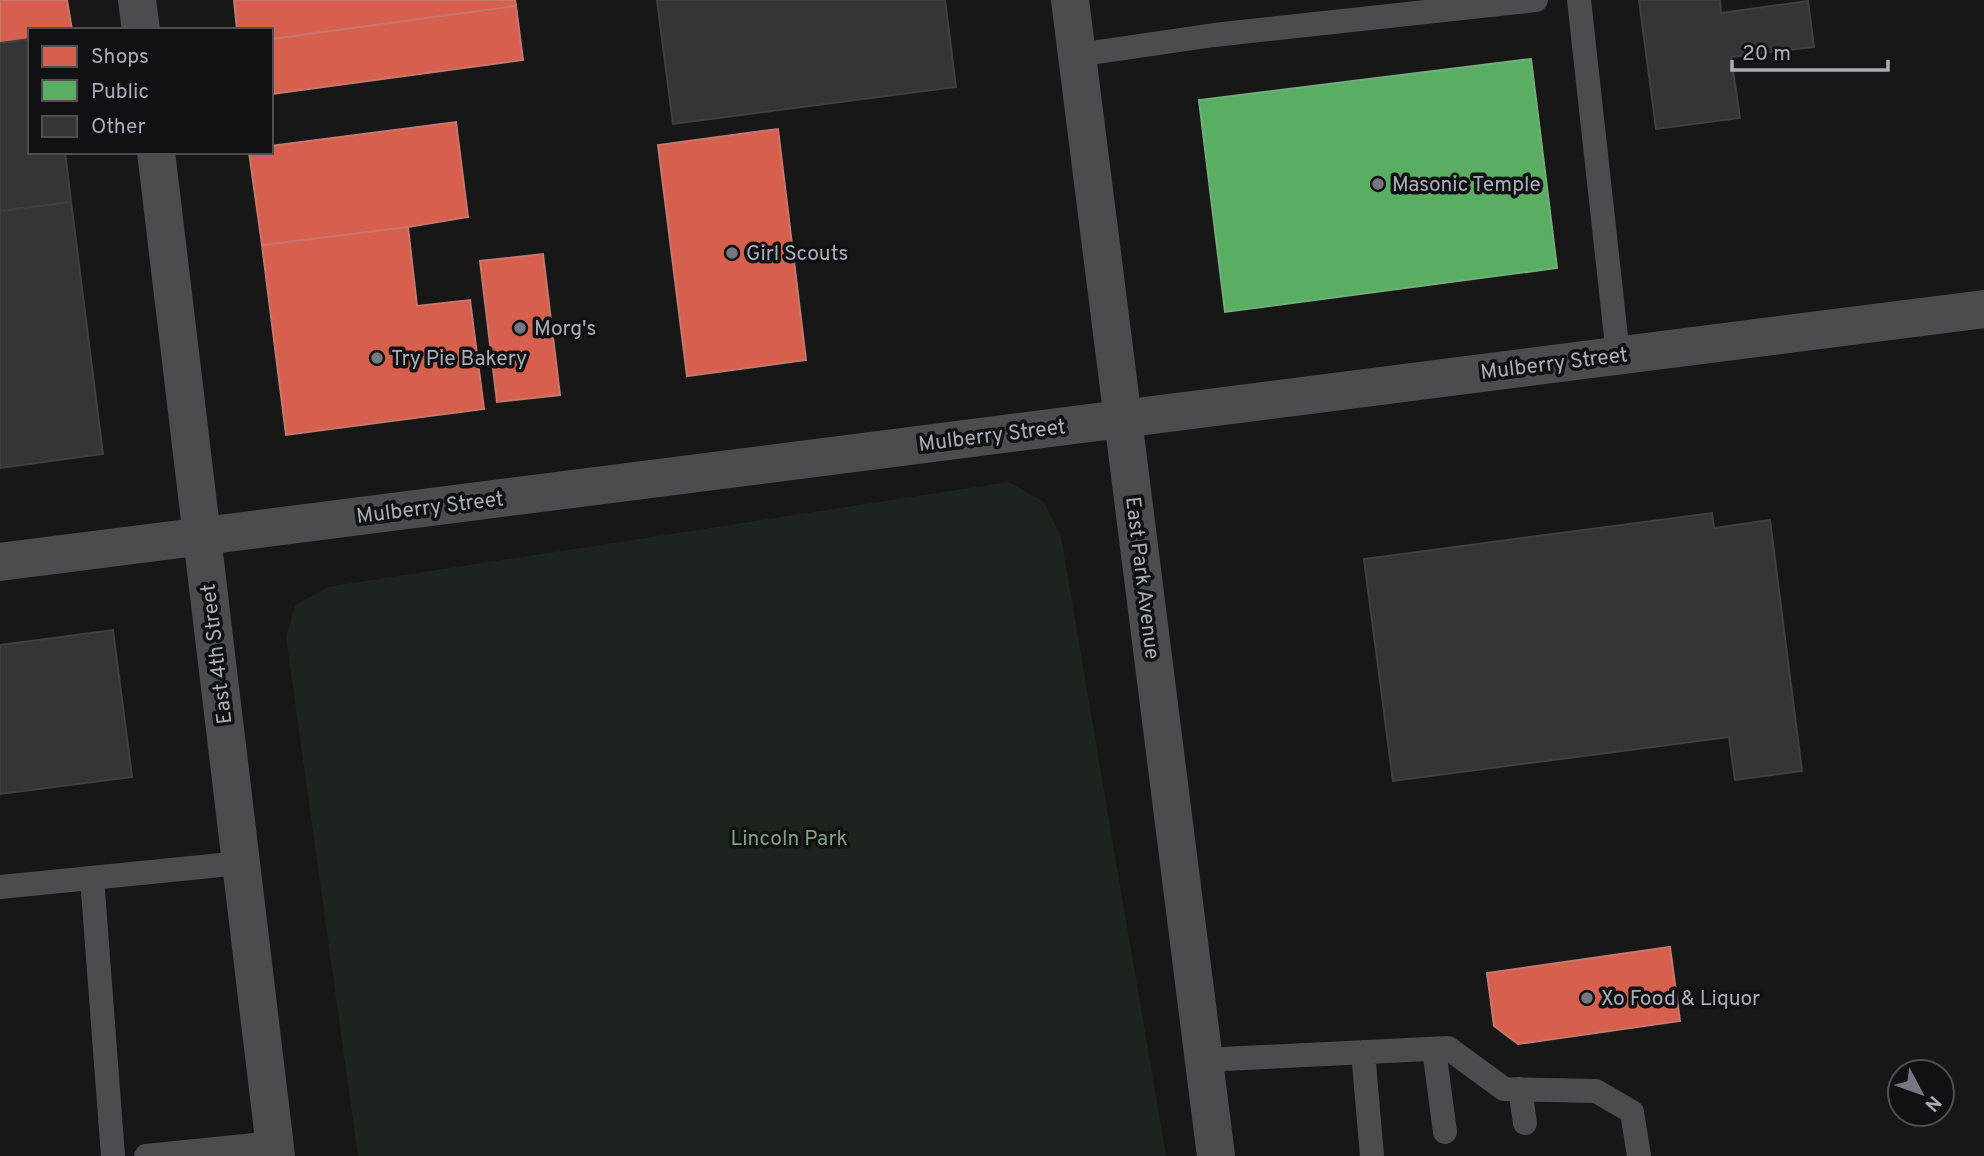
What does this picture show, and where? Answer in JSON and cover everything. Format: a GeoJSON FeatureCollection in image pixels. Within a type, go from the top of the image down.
{"type":"FeatureCollection","features":[{"type":"Feature","properties":{"kind":"street"},"geometry":{"type":"LineString","coordinates":[[137,0],[141,28]]}},
{"type":"Feature","properties":{"kind":"street","name":"East Park Avenue"},"geometry":{"type":"LineString","coordinates":[[1070,0],[1216,1156]]}},
{"type":"Feature","properties":{"kind":"street","name":"East 4th Street"},"geometry":{"type":"LineString","coordinates":[[156,154],[276,1150]]}},
{"type":"Feature","properties":{"kind":"street","name":"Mulberry Street"},"geometry":{"type":"LineString","coordinates":[[0,562],[1984,309]]}},
{"type":"Feature","properties":{"kind":"lane"},"geometry":{"type":"LineString","coordinates":[[1077,55],[1214,35],[1536,0]]}},
{"type":"Feature","properties":{"kind":"lane"},"geometry":{"type":"LineString","coordinates":[[1578,0],[1618,355]]}},
{"type":"Feature","properties":{"kind":"lane"},"geometry":{"type":"LineString","coordinates":[[0,887],[241,863]]}},
{"type":"Feature","properties":{"kind":"lane"},"geometry":{"type":"LineString","coordinates":[[92,878],[113,1156]]}},
{"type":"Feature","properties":{"kind":"lane"},"geometry":{"type":"LineString","coordinates":[[1203,1060],[1448,1048],[1504,1089],[1596,1091],[1632,1112],[1640,1156]]}},
{"type":"Feature","properties":{"kind":"lane"},"geometry":{"type":"LineString","coordinates":[[1434,1049],[1445,1132]]}},
{"type":"Feature","properties":{"kind":"lane"},"geometry":{"type":"LineString","coordinates":[[1363,1052],[1373,1156]]}},
{"type":"Feature","properties":{"kind":"lane"},"geometry":{"type":"LineString","coordinates":[[1520,1089],[1525,1123]]}},
{"type":"Feature","properties":{"kind":"lane"},"geometry":{"type":"LineString","coordinates":[[146,1156],[276,1150]]}},
{"type":"Feature","properties":{"kind":"green space","name":"Lincoln Park"},"geometry":{"type":"Polygon","coordinates":[[[1009,482],[1044,502],[1061,537],[1166,1156],[358,1156],[286,637],[295,606],[327,587],[1009,482]]]}},
{"type":"Feature","properties":{"kind":"building: Shops"},"geometry":{"type":"Polygon","coordinates":[[[0,0],[67,0],[72,28],[28,28],[28,39],[0,43],[0,0]]]}},
{"type":"Feature","properties":{"kind":"building: Shops"},"geometry":{"type":"Polygon","coordinates":[[[234,0],[515,0],[516,6],[273,39],[273,28],[237,28],[234,0]]]}},
{"type":"Feature","properties":{"kind":"building: Shops"},"geometry":{"type":"Polygon","coordinates":[[[516,6],[523,60],[273,94],[273,39],[516,6]]]}},
{"type":"Feature","properties":{"kind":"building: Shops"},"geometry":{"type":"Polygon","coordinates":[[[456,122],[468,217],[262,245],[249,154],[273,154],[273,146],[456,122]]]}},
{"type":"Feature","properties":{"kind":"building: Shops","name":"Girl Scouts"},"geometry":{"type":"Polygon","coordinates":[[[778,129],[806,360],[687,376],[658,145],[778,129]]]}},
{"type":"Feature","properties":{"kind":"building: Shops","name":"Try Pie Bakery"},"geometry":{"type":"Polygon","coordinates":[[[408,227],[417,306],[470,300],[484,409],[286,435],[262,245],[408,227]]]}},
{"type":"Feature","properties":{"kind":"building: Shops","name":"Morg's"},"geometry":{"type":"Polygon","coordinates":[[[543,254],[560,395],[497,402],[480,261],[543,254]]]}},
{"type":"Feature","properties":{"kind":"building: Shops"},"geometry":{"type":"Polygon","coordinates":[[[1670,947],[1680,1021],[1518,1044],[1494,1026],[1487,973],[1670,947]]]}},
{"type":"Feature","properties":{"kind":"building: Public","name":"Masonic Temple"},"geometry":{"type":"Polygon","coordinates":[[[1531,59],[1557,268],[1225,312],[1199,100],[1531,59]]]}},
{"type":"Feature","properties":{"kind":"building: Other"},"geometry":{"type":"Polygon","coordinates":[[[657,0],[945,0],[956,87],[673,124],[657,0]]]}},
{"type":"Feature","properties":{"kind":"building: Other"},"geometry":{"type":"Polygon","coordinates":[[[1639,0],[1720,0],[1721,13],[1808,1],[1814,47],[1731,57],[1740,118],[1656,129],[1639,0]]]}},
{"type":"Feature","properties":{"kind":"building: Other"},"geometry":{"type":"Polygon","coordinates":[[[28,39],[28,154],[65,154],[71,202],[0,211],[0,43],[28,39]]]}},
{"type":"Feature","properties":{"kind":"building: Other"},"geometry":{"type":"Polygon","coordinates":[[[71,202],[103,454],[0,468],[0,211],[71,202]]]}},
{"type":"Feature","properties":{"kind":"building: Other"},"geometry":{"type":"Polygon","coordinates":[[[1712,513],[1714,528],[1770,520],[1802,771],[1735,780],[1729,737],[1393,781],[1364,559],[1712,513]]]}},
{"type":"Feature","properties":{"kind":"building: Other"},"geometry":{"type":"Polygon","coordinates":[[[113,630],[132,777],[0,794],[0,645],[113,630]]]}},
{"type":"Feature","properties":{"kind":"place","name":"Masonic Temple"},"geometry":{"type":"Point","coordinates":[1378,184]}},
{"type":"Feature","properties":{"kind":"place","name":"Girl Scouts"},"geometry":{"type":"Point","coordinates":[732,253]}},
{"type":"Feature","properties":{"kind":"place","name":"Morg's"},"geometry":{"type":"Point","coordinates":[520,328]}},
{"type":"Feature","properties":{"kind":"place","name":"Try Pie Bakery"},"geometry":{"type":"Point","coordinates":[377,358]}},
{"type":"Feature","properties":{"kind":"place","name":"Xo Food & Liquor"},"geometry":{"type":"Point","coordinates":[1587,998]}}]}
